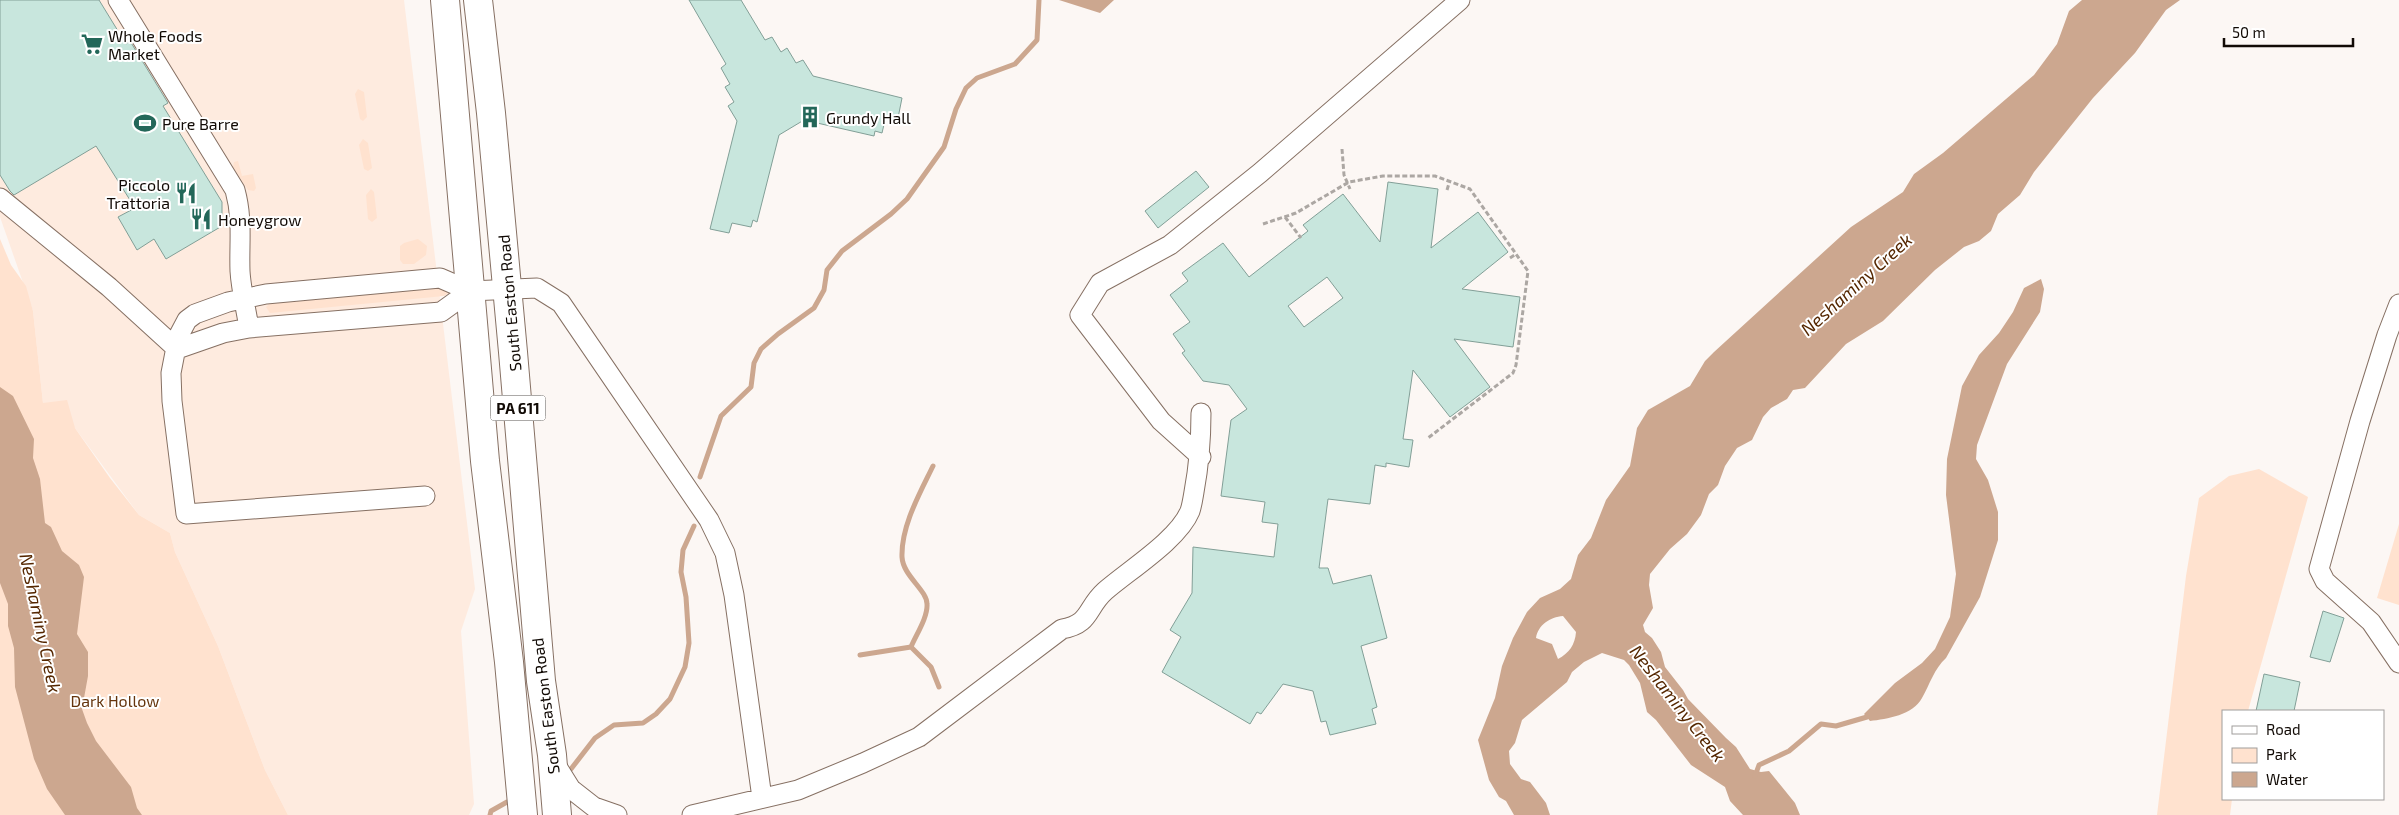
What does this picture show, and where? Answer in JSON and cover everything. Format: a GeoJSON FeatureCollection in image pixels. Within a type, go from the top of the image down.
{"type":"FeatureCollection","features":[{"type":"Feature","properties":{"kind":"highway","name":"South Easton Road"},"geometry":{"type":"LineString","coordinates":[[445,0],[485,461],[509,662],[523,815]]}},
{"type":"Feature","properties":{"kind":"highway","name":"South Easton Road"},"geometry":{"type":"LineString","coordinates":[[478,0],[491,113],[541,680],[552,755],[557,815]]}},
{"type":"Feature","properties":{"kind":"street"},"geometry":{"type":"LineString","coordinates":[[118,0],[235,190],[240,204],[242,254],[240,267],[249,328]]}},
{"type":"Feature","properties":{"kind":"street"},"geometry":{"type":"LineString","coordinates":[[1201,457],[1161,421],[1080,315],[1100,283],[1170,245],[1260,172],[1460,0]]}},
{"type":"Feature","properties":{"kind":"street"},"geometry":{"type":"LineString","coordinates":[[0,198],[110,287],[177,349]]}},
{"type":"Feature","properties":{"kind":"street"},"geometry":{"type":"LineString","coordinates":[[424,496],[186,514],[172,401],[172,373],[178,338],[187,320],[207,308],[266,294],[440,278],[470,291],[537,288],[561,303],[713,528],[725,553],[734,595],[762,798]]}},
{"type":"Feature","properties":{"kind":"street"},"geometry":{"type":"LineString","coordinates":[[177,349],[223,333],[249,328],[441,312],[470,291]]}},
{"type":"Feature","properties":{"kind":"street"},"geometry":{"type":"LineString","coordinates":[[2399,304],[2387,335],[2360,421],[2319,569],[2325,581],[2371,622],[2399,663]]}},
{"type":"Feature","properties":{"kind":"street"},"geometry":{"type":"LineString","coordinates":[[692,815],[798,790],[919,737],[1062,629],[1067,618],[1076,611],[1090,608],[1103,593],[1176,532],[1190,510],[1201,457],[1201,413]]}},
{"type":"Feature","properties":{"kind":"street"},"geometry":{"type":"LineString","coordinates":[[552,755],[561,775],[590,811],[617,815]]}},
{"type":"Feature","properties":{"kind":"path"},"geometry":{"type":"LineString","coordinates":[[1342,149],[1346,184],[1350,189]]}},
{"type":"Feature","properties":{"kind":"path"},"geometry":{"type":"LineString","coordinates":[[1263,224],[1285,217],[1346,184],[1383,176],[1435,176],[1470,189],[1527,268],[1528,275],[1516,365],[1512,373],[1428,438]]}},
{"type":"Feature","properties":{"kind":"path"},"geometry":{"type":"LineString","coordinates":[[1447,190],[1450,180]]}},
{"type":"Feature","properties":{"kind":"path"},"geometry":{"type":"LineString","coordinates":[[1285,217],[1301,238]]}},
{"type":"Feature","properties":{"kind":"path"},"geometry":{"type":"LineString","coordinates":[[1510,258],[1516,254]]}},
{"type":"Feature","properties":{"kind":"shaded area"},"geometry":{"type":"Polygon","coordinates":[[[0,0],[404,0],[475,589],[461,631],[474,804],[469,815],[288,815],[265,770],[218,646],[175,552],[170,533],[139,515],[75,428],[43,403],[33,311],[0,217],[0,0]]]}},
{"type":"Feature","properties":{"kind":"green space"},"geometry":{"type":"Polygon","coordinates":[[[358,89],[364,92],[367,117],[363,121],[360,119],[355,94],[358,89]]]}},
{"type":"Feature","properties":{"kind":"green space"},"geometry":{"type":"Polygon","coordinates":[[[363,139],[368,143],[372,168],[368,171],[364,169],[359,145],[363,139]]]}},
{"type":"Feature","properties":{"kind":"green space"},"geometry":{"type":"Polygon","coordinates":[[[238,161],[242,176],[253,174],[256,188],[254,191],[248,190],[233,167],[234,162],[238,161]]]}},
{"type":"Feature","properties":{"kind":"green space"},"geometry":{"type":"Polygon","coordinates":[[[371,189],[374,192],[377,218],[372,222],[368,219],[366,195],[371,189]]]}},
{"type":"Feature","properties":{"kind":"green space","name":"Dark Hollow"},"geometry":{"type":"Polygon","coordinates":[[[0,239],[11,265],[26,286],[33,311],[43,403],[67,400],[75,428],[110,478],[139,515],[170,533],[175,552],[218,646],[265,770],[288,815],[0,815],[0,239]]]}},
{"type":"Feature","properties":{"kind":"green space"},"geometry":{"type":"Polygon","coordinates":[[[418,239],[427,246],[426,255],[414,264],[403,264],[400,260],[400,246],[418,239]]]}},
{"type":"Feature","properties":{"kind":"green space"},"geometry":{"type":"Polygon","coordinates":[[[444,288],[449,293],[444,296],[270,313],[266,307],[269,304],[444,288]]]}},
{"type":"Feature","properties":{"kind":"green space"},"geometry":{"type":"Polygon","coordinates":[[[2259,469],[2308,497],[2248,710],[2222,710],[2222,800],[2232,800],[2230,815],[2157,815],[2186,576],[2199,498],[2229,476],[2259,469]]]}},
{"type":"Feature","properties":{"kind":"green space"},"geometry":{"type":"Polygon","coordinates":[[[2399,524],[2399,605],[2377,598],[2399,524]]]}},
{"type":"Feature","properties":{"kind":"water"},"geometry":{"type":"Polygon","coordinates":[[[1059,0],[1114,0],[1100,13],[1059,0]]]}},
{"type":"Feature","properties":{"kind":"water","name":"Neshaminy Creek"},"geometry":{"type":"Polygon","coordinates":[[[2082,0],[2180,0],[2166,10],[2135,53],[2093,98],[2034,172],[2020,195],[1998,214],[1991,231],[1979,241],[1964,247],[1935,270],[1883,321],[1846,344],[1805,388],[1793,390],[1787,399],[1771,408],[1763,417],[1752,440],[1737,448],[1725,466],[1718,485],[1709,494],[1701,515],[1687,534],[1670,549],[1650,574],[1649,585],[1653,608],[1643,625],[1645,632],[1652,638],[1661,652],[1665,667],[1688,699],[1736,747],[1750,769],[1761,772],[1769,771],[1795,803],[1800,815],[1743,815],[1730,801],[1725,787],[1691,765],[1656,720],[1647,712],[1640,683],[1629,665],[1624,660],[1602,653],[1584,662],[1572,672],[1567,682],[1522,720],[1515,743],[1509,751],[1510,764],[1521,779],[1530,782],[1546,803],[1550,815],[1514,815],[1506,801],[1499,797],[1489,780],[1478,740],[1495,698],[1502,666],[1513,638],[1527,612],[1540,598],[1560,589],[1571,579],[1578,555],[1591,538],[1606,500],[1630,466],[1637,428],[1648,410],[1690,386],[1705,361],[1714,352],[1851,227],[1903,192],[1914,174],[1943,153],[2034,75],[2057,44],[2069,11],[2082,0]],[[1563,616],[1545,623],[1539,629],[1536,638],[1552,644],[1558,659],[1571,648],[1576,632],[1563,616]]]}},
{"type":"Feature","properties":{"kind":"water"},"geometry":{"type":"Polygon","coordinates":[[[2041,279],[2044,289],[2040,312],[2007,364],[1977,445],[1976,459],[1988,480],[1998,512],[1998,540],[1980,597],[1918,704],[1899,715],[1870,721],[1864,714],[1895,683],[1922,663],[1935,649],[1950,617],[1956,574],[1946,495],[1947,459],[1962,386],[1979,355],[1999,333],[2013,312],[2024,288],[2041,279]]]}},
{"type":"Feature","properties":{"kind":"water","name":"Neshaminy Creek"},"geometry":{"type":"Polygon","coordinates":[[[0,387],[13,396],[34,439],[33,458],[40,479],[45,523],[51,527],[62,551],[79,565],[84,577],[77,634],[88,652],[88,676],[82,709],[96,741],[131,787],[137,808],[142,815],[65,815],[47,789],[34,759],[15,687],[14,648],[8,626],[8,604],[0,583],[0,387]]]}},
{"type":"Feature","properties":{"kind":"building"},"geometry":{"type":"Polygon","coordinates":[[[0,0],[99,0],[126,44],[130,41],[168,103],[163,106],[222,202],[222,226],[166,259],[154,239],[137,250],[118,217],[135,208],[96,146],[14,195],[10,191],[0,175],[0,0]]]}},
{"type":"Feature","properties":{"kind":"building","name":"Grundy Hall"},"geometry":{"type":"Polygon","coordinates":[[[689,0],[741,0],[765,40],[772,37],[781,52],[787,48],[796,63],[803,60],[813,76],[902,98],[898,118],[886,116],[882,133],[875,131],[874,136],[804,120],[779,135],[757,222],[753,220],[751,227],[732,223],[729,233],[710,229],[737,121],[728,106],[734,102],[725,87],[730,84],[721,68],[726,64],[689,0]]]}},
{"type":"Feature","properties":{"kind":"building"},"geometry":{"type":"Polygon","coordinates":[[[1196,171],[1209,187],[1158,228],[1145,211],[1196,171]]]}},
{"type":"Feature","properties":{"kind":"building"},"geometry":{"type":"Polygon","coordinates":[[[1388,182],[1438,189],[1431,248],[1478,212],[1508,252],[1462,289],[1520,297],[1513,347],[1454,339],[1490,387],[1450,417],[1413,370],[1403,439],[1413,440],[1409,467],[1386,463],[1386,467],[1375,465],[1370,504],[1328,499],[1319,568],[1328,568],[1333,584],[1371,575],[1387,638],[1361,646],[1377,707],[1372,709],[1376,724],[1330,735],[1326,721],[1321,722],[1313,691],[1283,684],[1261,714],[1257,712],[1250,724],[1162,672],[1181,637],[1170,630],[1192,593],[1193,547],[1274,557],[1278,524],[1262,522],[1265,502],[1221,496],[1231,420],[1247,409],[1229,385],[1203,381],[1182,353],[1185,351],[1173,334],[1190,322],[1170,295],[1188,281],[1182,273],[1223,243],[1249,277],[1308,231],[1303,225],[1343,194],[1380,242],[1388,182]],[[1327,277],[1288,306],[1304,327],[1343,298],[1327,277]]]}},
{"type":"Feature","properties":{"kind":"building"},"geometry":{"type":"Polygon","coordinates":[[[2323,611],[2344,618],[2330,662],[2310,657],[2323,611]]]}},
{"type":"Feature","properties":{"kind":"building"},"geometry":{"type":"Polygon","coordinates":[[[2264,674],[2300,682],[2294,710],[2256,710],[2264,674]]]}},
{"type":"Feature","properties":{"kind":"waterway"},"geometry":{"type":"LineString","coordinates":[[700,477],[721,416],[751,387],[754,363],[761,349],[814,308],[824,290],[827,270],[842,251],[891,214],[907,199],[944,147],[956,109],[966,88],[977,78],[1015,64],[1037,40],[1039,0]]}},
{"type":"Feature","properties":{"kind":"waterway"},"geometry":{"type":"LineString","coordinates":[[911,647],[924,620],[927,604],[923,593],[910,577],[903,564],[903,545],[912,510],[933,466]]}},
{"type":"Feature","properties":{"kind":"waterway"},"geometry":{"type":"LineString","coordinates":[[571,769],[595,738],[614,725],[643,723],[656,714],[670,699],[685,667],[689,643],[686,597],[681,572],[683,550],[694,526]]}},
{"type":"Feature","properties":{"kind":"waterway"},"geometry":{"type":"LineString","coordinates":[[860,655],[911,647],[931,667],[939,687]]}},
{"type":"Feature","properties":{"kind":"waterway"},"geometry":{"type":"LineString","coordinates":[[1755,776],[1759,765],[1789,751],[1821,724],[1836,726],[1867,717]]}},
{"type":"Feature","properties":{"kind":"waterway"},"geometry":{"type":"LineString","coordinates":[[490,815],[491,811],[507,802]]}},
{"type":"Feature","properties":{"kind":"place","name":"Whole Foods Market"},"geometry":{"type":"Point","coordinates":[92,44]}},
{"type":"Feature","properties":{"kind":"place","name":"Grundy Hall"},"geometry":{"type":"Point","coordinates":[810,117]}},
{"type":"Feature","properties":{"kind":"place","name":"Pure Barre"},"geometry":{"type":"Point","coordinates":[145,123]}},
{"type":"Feature","properties":{"kind":"place","name":"Piccolo Trattoria"},"geometry":{"type":"Point","coordinates":[186,193]}},
{"type":"Feature","properties":{"kind":"place","name":"Honeygrow"},"geometry":{"type":"Point","coordinates":[201,219]}}]}
